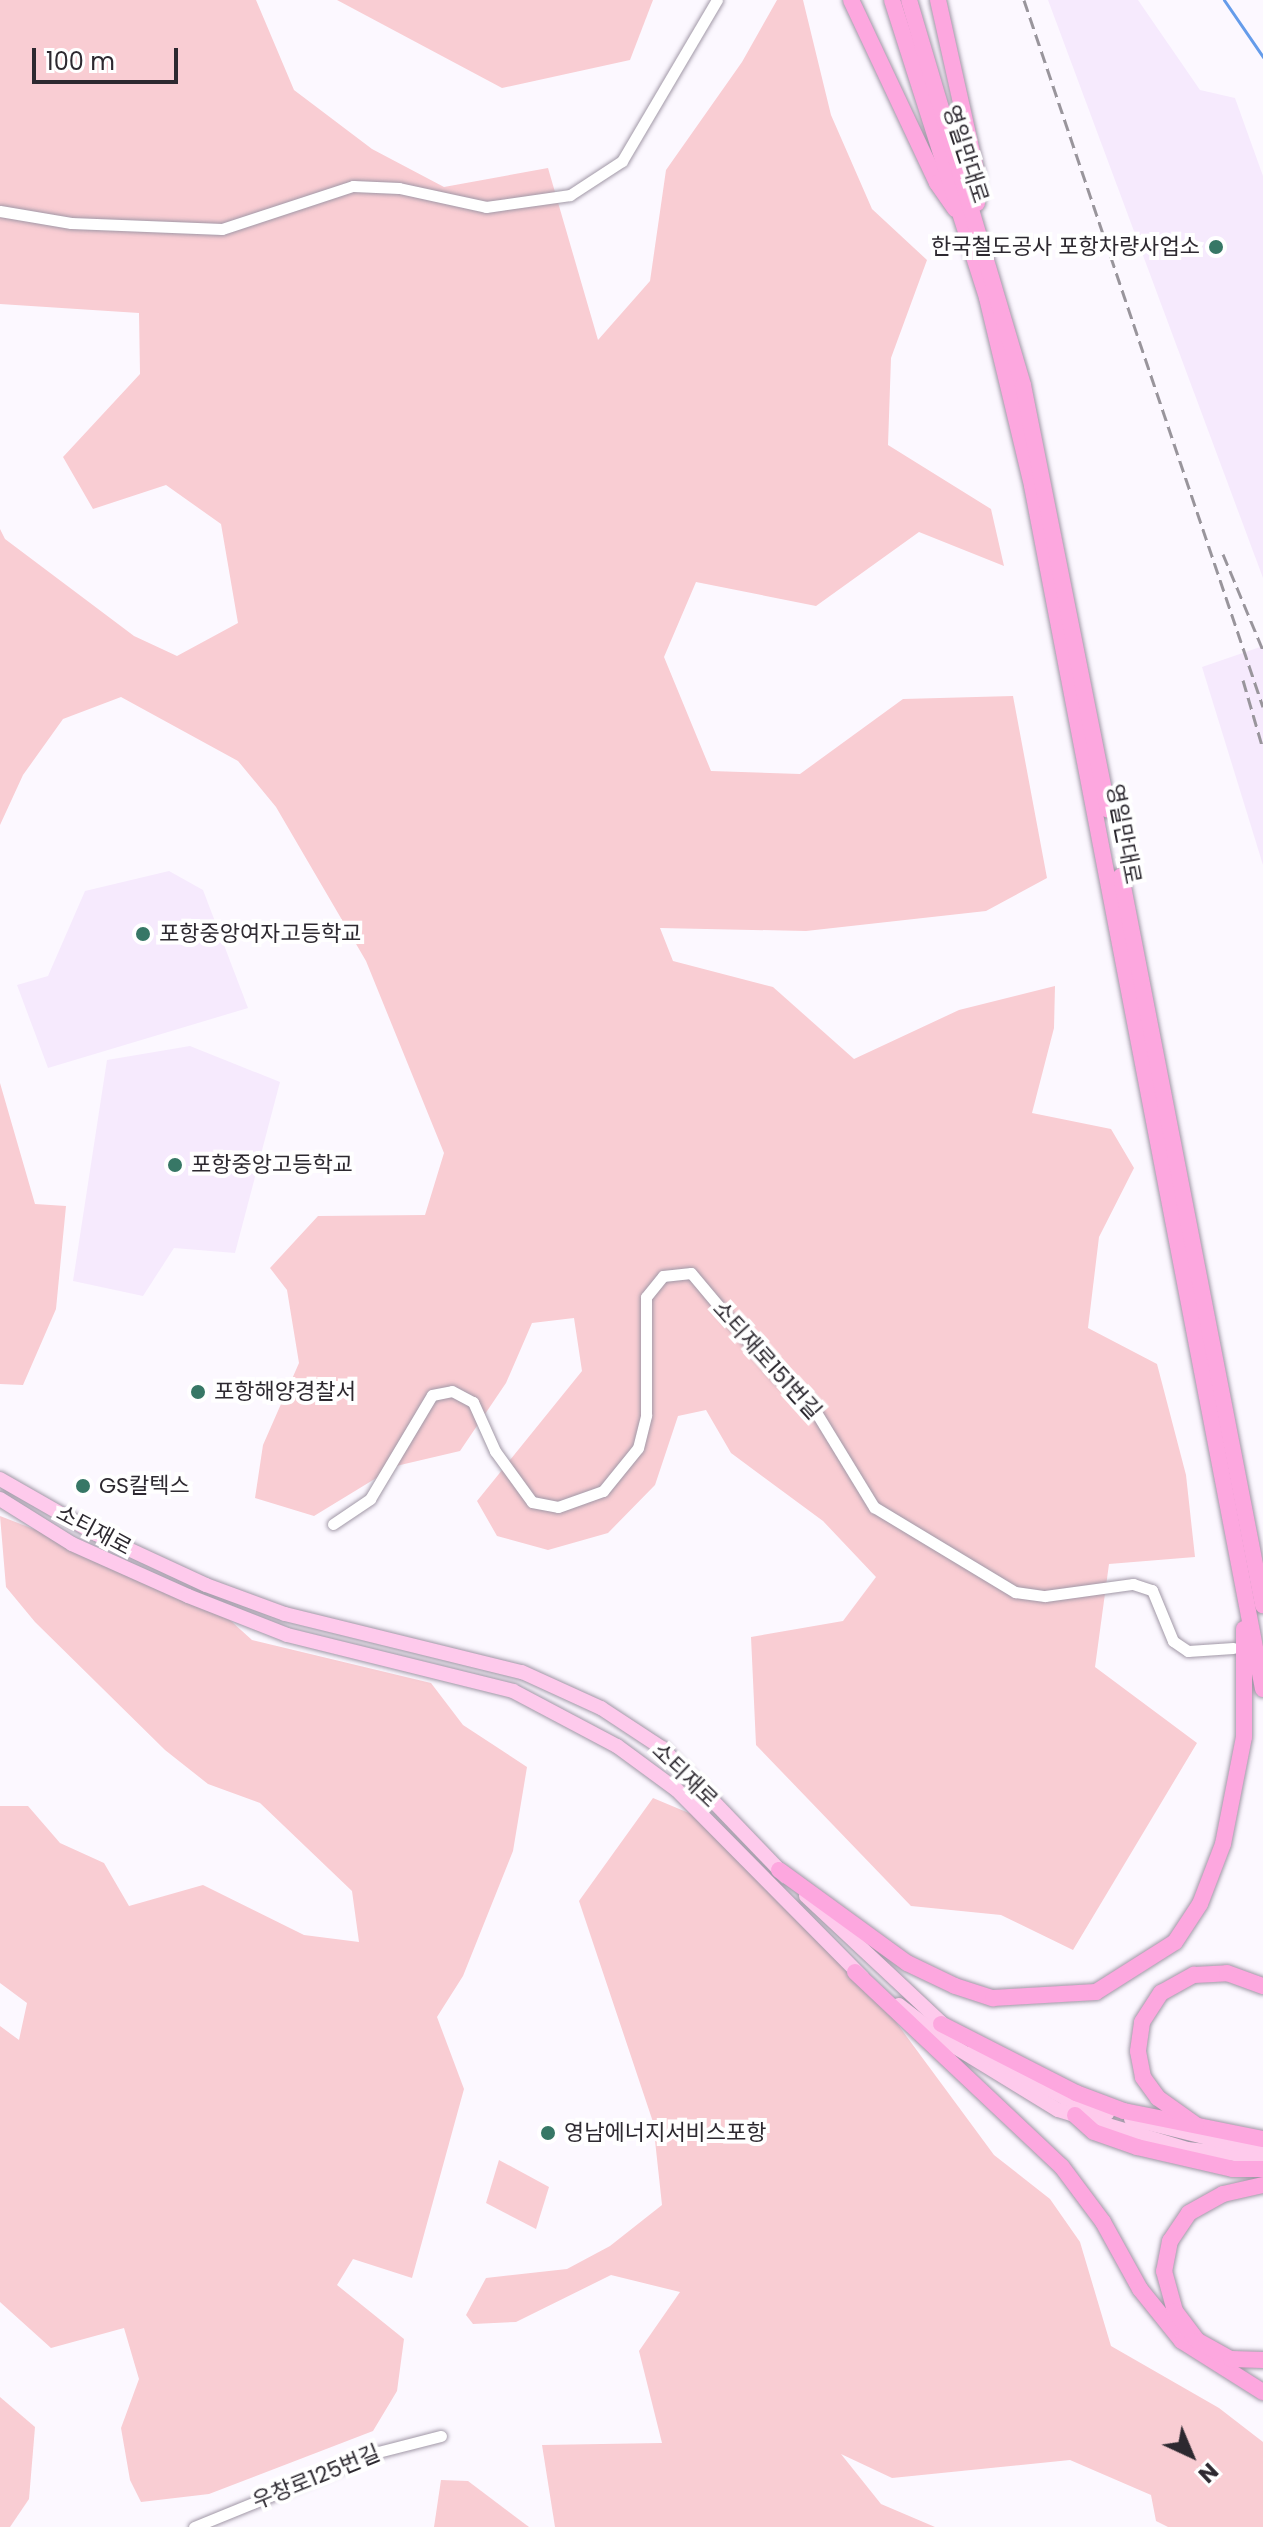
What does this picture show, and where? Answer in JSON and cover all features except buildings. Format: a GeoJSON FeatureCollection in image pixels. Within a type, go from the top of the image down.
{"type":"FeatureCollection","features":[{"type":"Feature","properties":{"kind":"highway"},"geometry":{"type":"LineString","coordinates":[[851,0],[937,183],[972,223]]}},
{"type":"Feature","properties":{"kind":"highway","name":"영일만대로"},"geometry":{"type":"LineString","coordinates":[[892,0],[972,223],[1009,382],[1055,594],[1263,1689]]}},
{"type":"Feature","properties":{"kind":"highway","name":"영일만대로"},"geometry":{"type":"LineString","coordinates":[[909,0],[1048,496],[1263,1605]]}},
{"type":"Feature","properties":{"kind":"highway"},"geometry":{"type":"LineString","coordinates":[[938,0],[977,175],[972,223]]}},
{"type":"Feature","properties":{"kind":"highway"},"geometry":{"type":"LineString","coordinates":[[1250,1536],[1263,1575]]}},
{"type":"Feature","properties":{"kind":"highway"},"geometry":{"type":"LineString","coordinates":[[779,1870],[907,1963],[993,1998],[1096,1992],[1131,1973],[1175,1942],[1200,1904],[1223,1844],[1244,1737],[1244,1587]]}},
{"type":"Feature","properties":{"kind":"highway"},"geometry":{"type":"LineString","coordinates":[[855,1972],[1062,2167],[1103,2222],[1140,2289],[1182,2341],[1263,2392]]}},
{"type":"Feature","properties":{"kind":"highway"},"geometry":{"type":"LineString","coordinates":[[1217,2133],[1173,2111],[1148,2087],[1138,2051],[1142,2022],[1161,1993],[1194,1975],[1227,1973],[1263,1986]]}},
{"type":"Feature","properties":{"kind":"highway"},"geometry":{"type":"LineString","coordinates":[[941,2024],[1076,2093],[1170,2124],[1263,2139]]}},
{"type":"Feature","properties":{"kind":"highway"},"geometry":{"type":"LineString","coordinates":[[1075,2115],[1094,2132],[1137,2147],[1233,2169],[1263,2169]]}},
{"type":"Feature","properties":{"kind":"highway"},"geometry":{"type":"LineString","coordinates":[[1263,2185],[1223,2194],[1189,2213],[1170,2241],[1164,2271],[1175,2311],[1198,2341],[1231,2359],[1263,2360]]}},
{"type":"Feature","properties":{"kind":"main road","name":"소티재로"},"geometry":{"type":"LineString","coordinates":[[0,1479],[96,1534],[206,1585],[285,1614],[522,1672],[601,1708],[662,1748],[779,1870],[941,2024],[1003,2067],[1065,2098],[1182,2133],[1263,2146]]}},
{"type":"Feature","properties":{"kind":"main road","name":"소티재로"},"geometry":{"type":"LineString","coordinates":[[0,1499],[72,1544],[188,1596],[287,1635],[513,1691],[617,1746],[677,1790],[855,1972],[960,2051],[1075,2115],[1187,2149],[1263,2157]]}},
{"type":"Feature","properties":{"kind":"street"},"geometry":{"type":"LineString","coordinates":[[0,211],[71,223],[222,229],[353,186],[399,188],[486,207],[570,195],[622,161],[717,0]]}},
{"type":"Feature","properties":{"kind":"street","name":"소티재로151번길"},"geometry":{"type":"LineString","coordinates":[[333,1524],[370,1499],[432,1395],[452,1391],[473,1402],[495,1451],[532,1502],[558,1507],[603,1491],[638,1448],[646,1415],[646,1297],[663,1276],[691,1273],[779,1378],[808,1399],[874,1507],[1015,1592],[1045,1596],[1133,1584],[1152,1590],[1173,1641],[1188,1651],[1233,1648]]}},
{"type":"Feature","properties":{"kind":"street","name":"우창로125번길"},"geometry":{"type":"LineString","coordinates":[[194,2527],[378,2452],[441,2436]]}},
{"type":"Feature","properties":{"kind":"shaded area"},"geometry":{"type":"Polygon","coordinates":[[[0,0],[256,0],[294,90],[372,149],[444,187],[548,168],[598,340],[650,281],[666,170],[742,62],[777,0],[803,0],[831,115],[872,209],[927,260],[891,358],[888,445],[991,509],[1004,566],[919,532],[816,606],[696,582],[664,657],[711,771],[800,774],[903,699],[1013,696],[1047,878],[986,911],[806,931],[660,928],[673,961],[773,987],[854,1059],[959,1010],[1055,986],[1054,1028],[1032,1113],[1111,1129],[1134,1168],[1099,1237],[1088,1328],[1157,1364],[1186,1475],[1195,1557],[1109,1564],[1095,1667],[1197,1743],[1073,1950],[1001,1915],[911,1906],[756,1745],[751,1637],[843,1621],[876,1577],[823,1521],[731,1453],[706,1410],[678,1416],[655,1485],[608,1533],[548,1550],[497,1536],[477,1501],[582,1371],[574,1318],[532,1323],[506,1383],[460,1451],[396,1466],[314,1516],[255,1498],[263,1445],[299,1363],[287,1290],[270,1268],[318,1216],[425,1215],[444,1153],[366,961],[276,807],[238,761],[121,697],[63,719],[23,775],[0,825],[0,529],[5,539],[134,636],[177,656],[238,623],[221,524],[166,485],[93,509],[63,457],[140,374],[139,313],[0,304],[0,0]]]}},
{"type":"Feature","properties":{"kind":"shaded area"},"geometry":{"type":"Polygon","coordinates":[[[337,0],[653,0],[630,60],[502,88],[337,0]]]}},
{"type":"Feature","properties":{"kind":"shaded area"},"geometry":{"type":"Polygon","coordinates":[[[1048,0],[1138,0],[1200,90],[1235,98],[1263,176],[1263,578],[1048,0]]]}},
{"type":"Feature","properties":{"kind":"shaded area"},"geometry":{"type":"Polygon","coordinates":[[[1263,646],[1263,865],[1202,667],[1263,646]]]}},
{"type":"Feature","properties":{"kind":"shaded area","name":"포항중앙여자고등학교"},"geometry":{"type":"Polygon","coordinates":[[[169,871],[203,890],[248,1008],[48,1068],[17,985],[48,976],[85,891],[169,871]]]}},
{"type":"Feature","properties":{"kind":"shaded area","name":"포항중앙고등학교"},"geometry":{"type":"Polygon","coordinates":[[[190,1046],[280,1082],[235,1253],[174,1248],[143,1296],[73,1281],[107,1060],[190,1046]]]}},
{"type":"Feature","properties":{"kind":"shaded area"},"geometry":{"type":"Polygon","coordinates":[[[0,1083],[35,1204],[66,1206],[56,1309],[23,1385],[0,1384],[0,1083]]]}},
{"type":"Feature","properties":{"kind":"shaded area"},"geometry":{"type":"Polygon","coordinates":[[[0,1516],[201,1594],[252,1640],[431,1683],[463,1725],[527,1767],[513,1851],[463,1976],[437,2017],[464,2089],[412,2278],[353,2259],[337,2285],[404,2339],[397,2391],[373,2431],[209,2494],[141,2502],[130,2480],[121,2428],[139,2379],[124,2328],[51,2348],[0,2302],[0,2026],[19,2040],[27,2003],[0,1983],[0,1806],[28,1806],[60,1843],[104,1863],[129,1906],[203,1885],[304,1935],[359,1942],[352,1891],[260,1803],[208,1784],[165,1750],[35,1622],[6,1587],[0,1516]]]}},
{"type":"Feature","properties":{"kind":"shaded area"},"geometry":{"type":"Polygon","coordinates":[[[653,1798],[696,1816],[879,1999],[994,2155],[1050,2199],[1080,2242],[1111,2346],[1219,2408],[1263,2442],[1263,2527],[1168,2527],[1156,2521],[1151,2495],[1070,2460],[892,2478],[841,2454],[881,2504],[935,2527],[555,2527],[542,2445],[662,2443],[639,2351],[680,2292],[611,2275],[516,2322],[473,2324],[466,2315],[486,2278],[567,2269],[610,2246],[662,2205],[653,2122],[579,1901],[653,1798]]]}},
{"type":"Feature","properties":{"kind":"shaded area"},"geometry":{"type":"Polygon","coordinates":[[[499,2160],[549,2187],[536,2229],[486,2203],[499,2160]]]}},
{"type":"Feature","properties":{"kind":"shaded area"},"geometry":{"type":"Polygon","coordinates":[[[0,2397],[35,2427],[29,2499],[10,2527],[0,2527],[0,2397]]]}},
{"type":"Feature","properties":{"kind":"shaded area"},"geometry":{"type":"Polygon","coordinates":[[[441,2480],[468,2481],[529,2527],[434,2527],[441,2480]]]}},
{"type":"Feature","properties":{"kind":"waterway"},"geometry":{"type":"LineString","coordinates":[[1224,0],[1263,57]]}},
{"type":"Feature","properties":{"kind":"railway"},"geometry":{"type":"LineString","coordinates":[[1024,0],[1263,707]]}},
{"type":"Feature","properties":{"kind":"railway"},"geometry":{"type":"LineString","coordinates":[[1223,554],[1263,650]]}},
{"type":"Feature","properties":{"kind":"railway"},"geometry":{"type":"LineString","coordinates":[[1243,680],[1263,749]]}},
{"type":"Feature","properties":{"kind":"place","name":"한국철도공사 포항차량사업소"},"geometry":{"type":"Point","coordinates":[1216,247]}},
{"type":"Feature","properties":{"kind":"place","name":"포항중앙여자고등학교"},"geometry":{"type":"Point","coordinates":[143,934]}},
{"type":"Feature","properties":{"kind":"place","name":"포항중앙고등학교"},"geometry":{"type":"Point","coordinates":[175,1165]}},
{"type":"Feature","properties":{"kind":"place","name":"포항해양경찰서"},"geometry":{"type":"Point","coordinates":[198,1392]}},
{"type":"Feature","properties":{"kind":"place","name":"GS칼텍스"},"geometry":{"type":"Point","coordinates":[83,1486]}},
{"type":"Feature","properties":{"kind":"place","name":"영남에너지서비스포항"},"geometry":{"type":"Point","coordinates":[548,2133]}}]}
